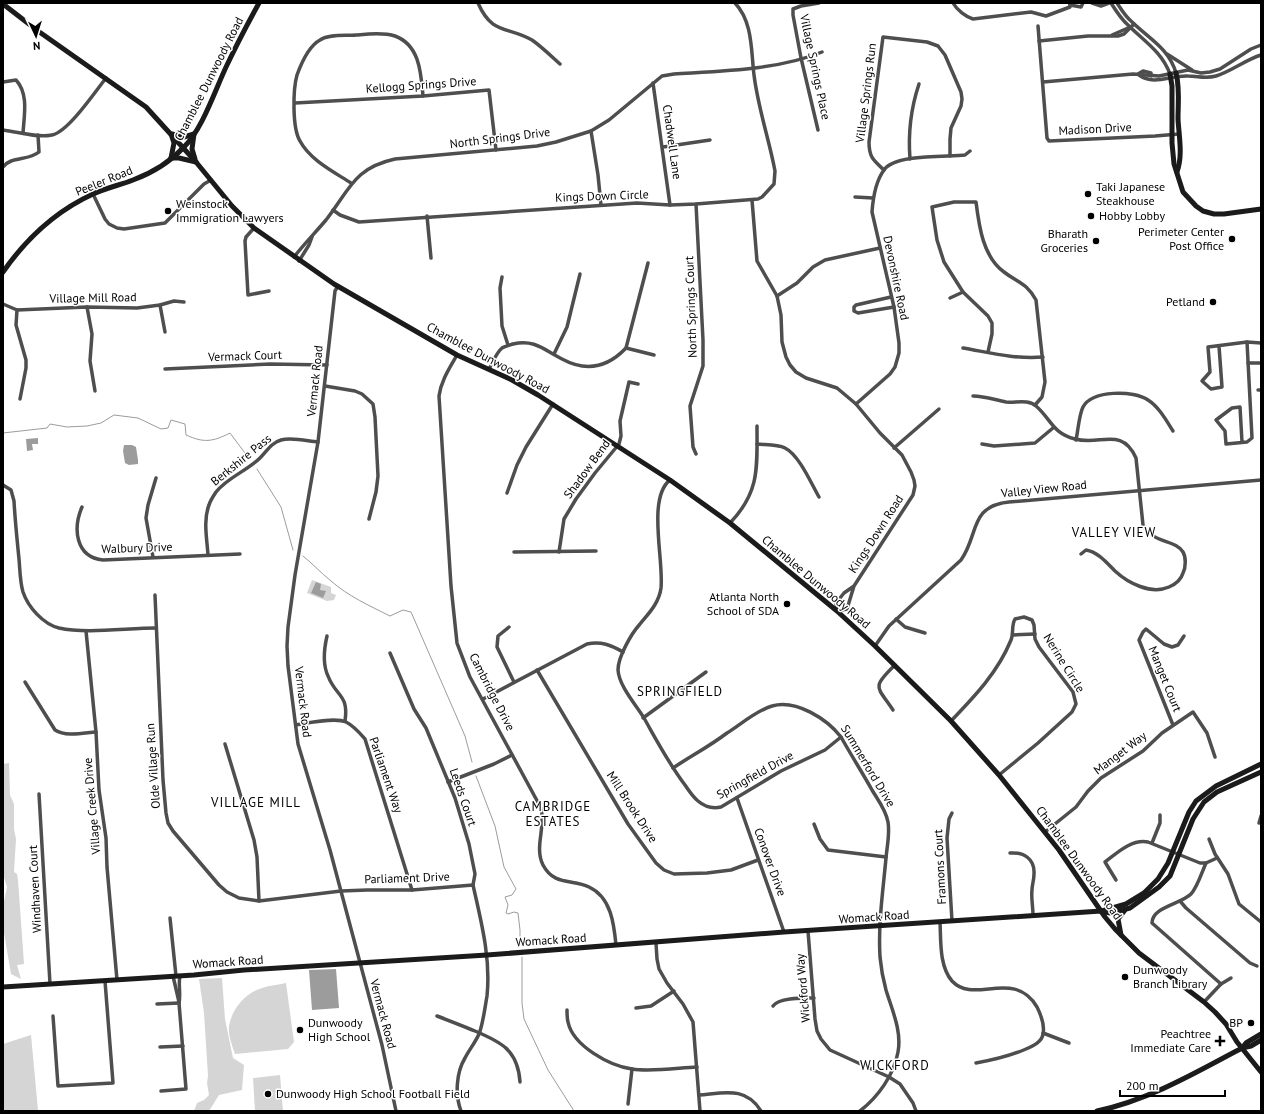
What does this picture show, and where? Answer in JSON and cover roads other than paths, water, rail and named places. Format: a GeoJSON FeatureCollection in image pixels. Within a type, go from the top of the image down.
{"type":"FeatureCollection","features":[{"type":"Feature","properties":{"kind":"street"},"geometry":{"type":"LineString","coordinates":[[478,3],[487,19],[503,30],[519,33],[532,41],[560,64]]}},
{"type":"Feature","properties":{"kind":"street","name":"Village Springs Place"},"geometry":{"type":"LineString","coordinates":[[818,3],[801,6],[794,9],[793,22],[818,130]]}},
{"type":"Feature","properties":{"kind":"street"},"geometry":{"type":"LineString","coordinates":[[953,3],[956,8],[969,18],[973,19],[1031,12],[1046,16],[1070,7],[1070,4],[1080,6],[1084,3]]}},
{"type":"Feature","properties":{"kind":"street"},"geometry":{"type":"LineString","coordinates":[[1092,3],[1101,6],[1110,3],[1130,27],[1158,53],[1166,66],[1170,76],[1172,90],[1172,135],[1174,164],[1183,192],[1203,211],[1214,214],[1261,209]]}},
{"type":"Feature","properties":{"kind":"street"},"geometry":{"type":"LineString","coordinates":[[1117,3],[1134,24],[1159,44],[1172,63],[1176,75],[1178,91],[1180,163],[1177,172]]}},
{"type":"Feature","properties":{"kind":"street"},"geometry":{"type":"LineString","coordinates":[[3,4],[38,31],[146,107],[183,148]]}},
{"type":"Feature","properties":{"kind":"street","name":"Chamblee Dunwoody Road"},"geometry":{"type":"LineString","coordinates":[[257,4],[194,134],[183,148],[254,228],[299,261],[338,286],[457,355],[516,382],[670,480],[730,523],[837,611],[951,720],[999,775],[1045,832],[1101,911],[1129,944],[1155,966],[1204,1002],[1222,1020],[1261,1072]]}},
{"type":"Feature","properties":{"kind":"street","name":"Kings Down Circle"},"geometry":{"type":"LineString","coordinates":[[333,210],[340,215],[359,222],[637,202],[670,205],[696,204],[752,200],[762,197],[774,184],[775,171],[754,74],[749,30],[737,4]]}},
{"type":"Feature","properties":{"kind":"street"},"geometry":{"type":"LineString","coordinates":[[1039,41],[1088,36],[1121,35],[1134,24]]}},
{"type":"Feature","properties":{"kind":"street","name":"Madison Drive"},"geometry":{"type":"LineString","coordinates":[[1038,26],[1047,138],[1049,141],[1179,134]]}},
{"type":"Feature","properties":{"kind":"street"},"geometry":{"type":"LineString","coordinates":[[351,183],[309,154],[299,141],[294,116],[297,76],[309,52],[316,43],[321,39],[331,36],[385,34],[395,36],[404,41],[414,52],[421,70],[423,96]]}},
{"type":"Feature","properties":{"kind":"street","name":"Village Springs Run"},"geometry":{"type":"LineString","coordinates":[[884,170],[874,160],[869,152],[868,142],[883,37],[927,42],[938,46],[945,55],[961,92],[962,99],[961,106],[951,128],[950,156]]}},
{"type":"Feature","properties":{"kind":"street"},"geometry":{"type":"LineString","coordinates":[[1138,74],[1151,80],[1176,75],[1188,70],[1205,73],[1218,70],[1261,45]]}},
{"type":"Feature","properties":{"kind":"street","name":"North Springs Drive"},"geometry":{"type":"LineString","coordinates":[[294,257],[333,210],[351,183],[366,169],[384,161],[496,150],[556,142],[591,131],[609,120],[662,76],[754,68],[822,52]]}},
{"type":"Feature","properties":{"kind":"street"},"geometry":{"type":"LineString","coordinates":[[1166,53],[1195,72]]}},
{"type":"Feature","properties":{"kind":"street"},"geometry":{"type":"LineString","coordinates":[[1176,75],[1200,78],[1211,77],[1222,74],[1261,54]]}},
{"type":"Feature","properties":{"kind":"street"},"geometry":{"type":"LineString","coordinates":[[1043,82],[1138,74],[1170,76]]}},
{"type":"Feature","properties":{"kind":"street"},"geometry":{"type":"LineString","coordinates":[[3,130],[38,136],[60,133],[85,105],[106,78]]}},
{"type":"Feature","properties":{"kind":"street"},"geometry":{"type":"LineString","coordinates":[[3,82],[16,80],[21,85],[24,95],[23,133]]}},
{"type":"Feature","properties":{"kind":"street","name":"Chadwell Lane"},"geometry":{"type":"LineString","coordinates":[[653,83],[670,205]]}},
{"type":"Feature","properties":{"kind":"street"},"geometry":{"type":"LineString","coordinates":[[910,159],[910,130],[918,84]]}},
{"type":"Feature","properties":{"kind":"street","name":"Kellogg Springs Drive"},"geometry":{"type":"LineString","coordinates":[[295,103],[423,96],[489,90],[496,150]]}},
{"type":"Feature","properties":{"kind":"street"},"geometry":{"type":"LineString","coordinates":[[591,131],[601,205]]}},
{"type":"Feature","properties":{"kind":"street"},"geometry":{"type":"LineString","coordinates":[[171,134],[184,137],[194,134],[192,149],[196,163]]}},
{"type":"Feature","properties":{"kind":"street"},"geometry":{"type":"LineString","coordinates":[[171,134],[174,143],[171,158],[179,158],[196,163]]}},
{"type":"Feature","properties":{"kind":"street"},"geometry":{"type":"LineString","coordinates":[[3,167],[4,162],[33,157],[39,152],[38,136]]}},
{"type":"Feature","properties":{"kind":"street"},"geometry":{"type":"LineString","coordinates":[[663,147],[710,140]]}},
{"type":"Feature","properties":{"kind":"street","name":"Peeler Road"},"geometry":{"type":"LineString","coordinates":[[3,272],[24,244],[36,232],[69,207],[93,194],[143,176],[171,158],[183,148]]}},
{"type":"Feature","properties":{"kind":"street"},"geometry":{"type":"LineString","coordinates":[[884,170],[892,163],[910,159],[965,156],[970,151]]}},
{"type":"Feature","properties":{"kind":"street","name":"Devonshire Road"},"geometry":{"type":"LineString","coordinates":[[856,404],[890,374],[895,367],[899,353],[900,343],[894,307],[872,212],[873,198],[884,170]]}},
{"type":"Feature","properties":{"kind":"street"},"geometry":{"type":"LineString","coordinates":[[93,194],[105,219],[112,227],[124,229],[159,225],[169,220],[204,184],[210,180]]}},
{"type":"Feature","properties":{"kind":"street"},"geometry":{"type":"LineString","coordinates":[[855,197],[873,198]]}},
{"type":"Feature","properties":{"kind":"street","name":"Kings Down Road"},"geometry":{"type":"LineString","coordinates":[[752,200],[757,261],[777,296],[781,315],[783,350],[790,365],[796,372],[806,378],[837,388],[856,404],[894,448],[902,455],[911,472],[915,486],[914,495],[854,586],[847,609],[837,611],[836,603],[844,593],[854,586]]}},
{"type":"Feature","properties":{"kind":"street"},"geometry":{"type":"LineString","coordinates":[[988,352],[992,334],[992,323],[988,316],[963,292],[944,262],[937,240],[932,207],[954,202],[976,202],[984,244],[992,260],[1002,271],[1028,288],[1036,300],[1045,382],[1042,397],[1035,405]]}},
{"type":"Feature","properties":{"kind":"street","name":"North Springs Court"},"geometry":{"type":"LineString","coordinates":[[696,204],[703,366],[690,406],[692,446],[696,454]]}},
{"type":"Feature","properties":{"kind":"street"},"geometry":{"type":"LineString","coordinates":[[428,216],[431,258]]}},
{"type":"Feature","properties":{"kind":"street"},"geometry":{"type":"LineString","coordinates":[[254,228],[244,241],[248,295],[269,291]]}},
{"type":"Feature","properties":{"kind":"street","name":"North Springs Drive"},"geometry":{"type":"LineString","coordinates":[[299,261],[309,245],[312,236]]}},
{"type":"Feature","properties":{"kind":"street"},"geometry":{"type":"LineString","coordinates":[[777,296],[797,283],[813,267],[825,260],[880,248]]}},
{"type":"Feature","properties":{"kind":"street"},"geometry":{"type":"LineString","coordinates":[[489,369],[502,348],[522,342],[534,343],[571,363],[593,367],[609,362],[618,357],[626,348],[648,263]]}},
{"type":"Feature","properties":{"kind":"street"},"geometry":{"type":"LineString","coordinates":[[554,354],[567,327],[580,274]]}},
{"type":"Feature","properties":{"kind":"street"},"geometry":{"type":"LineString","coordinates":[[502,277],[500,288],[502,326],[508,345]]}},
{"type":"Feature","properties":{"kind":"street","name":"Vermack Road"},"geometry":{"type":"LineString","coordinates":[[338,286],[335,291],[318,442],[295,575],[288,630],[288,666],[298,744],[330,850],[382,1046],[396,1111]]}},
{"type":"Feature","properties":{"kind":"street"},"geometry":{"type":"LineString","coordinates":[[950,298],[963,292]]}},
{"type":"Feature","properties":{"kind":"street"},"geometry":{"type":"LineString","coordinates":[[892,297],[856,305],[854,307],[854,311],[858,313],[894,307]]}},
{"type":"Feature","properties":{"kind":"street","name":"Village Mill Road"},"geometry":{"type":"LineString","coordinates":[[3,304],[17,310],[87,307],[137,308],[160,305],[174,301],[184,302]]}},
{"type":"Feature","properties":{"kind":"street"},"geometry":{"type":"LineString","coordinates":[[160,305],[165,332]]}},
{"type":"Feature","properties":{"kind":"street"},"geometry":{"type":"LineString","coordinates":[[87,307],[92,334],[90,361],[95,391]]}},
{"type":"Feature","properties":{"kind":"street"},"geometry":{"type":"LineString","coordinates":[[17,310],[16,325],[26,364],[20,399]]}},
{"type":"Feature","properties":{"kind":"street"},"geometry":{"type":"LineString","coordinates":[[1219,346],[1222,387],[1211,389],[1202,381],[1210,372],[1208,346],[1247,342],[1261,343]]}},
{"type":"Feature","properties":{"kind":"street"},"geometry":{"type":"LineString","coordinates":[[1242,442],[1240,408],[1232,408],[1216,420],[1225,431],[1226,444],[1242,442],[1250,441],[1253,436],[1247,342]]}},
{"type":"Feature","properties":{"kind":"street"},"geometry":{"type":"LineString","coordinates":[[626,348],[654,356]]}},
{"type":"Feature","properties":{"kind":"street"},"geometry":{"type":"LineString","coordinates":[[963,348],[1008,357],[1042,357]]}},
{"type":"Feature","properties":{"kind":"street","name":"Cambridge Drive"},"geometry":{"type":"LineString","coordinates":[[457,355],[444,377],[439,396],[452,600],[457,643],[470,677],[541,808],[543,824],[539,853],[544,867],[554,877],[566,882],[588,887],[599,895],[608,906],[611,913],[616,946]]}},
{"type":"Feature","properties":{"kind":"street"},"geometry":{"type":"LineString","coordinates":[[1248,363],[1261,362]]}},
{"type":"Feature","properties":{"kind":"street","name":"Vermack Court"},"geometry":{"type":"LineString","coordinates":[[165,369],[270,364],[327,365]]}},
{"type":"Feature","properties":{"kind":"street","name":"Shadow Bend"},"geometry":{"type":"LineString","coordinates":[[559,552],[564,519],[576,499],[619,444],[620,421],[629,382],[638,384]]}},
{"type":"Feature","properties":{"kind":"street"},"geometry":{"type":"LineString","coordinates":[[325,386],[362,394],[373,404],[378,476],[376,492],[369,519]]}},
{"type":"Feature","properties":{"kind":"street"},"geometry":{"type":"LineString","coordinates":[[1076,440],[1083,407],[1088,400],[1096,396],[1107,394],[1130,394],[1147,399],[1161,412],[1173,431]]}},
{"type":"Feature","properties":{"kind":"street"},"geometry":{"type":"LineString","coordinates":[[973,396],[981,396],[1008,402],[1027,402],[1035,405],[1054,428],[1065,436],[1076,440],[1116,439],[1125,443],[1132,450],[1136,458],[1143,525],[1146,531],[1154,537],[1175,545],[1182,551],[1185,560],[1185,567],[1183,574],[1176,584],[1166,589],[1152,590],[1142,588],[1123,577],[1098,555],[1086,550],[1081,554]]}},
{"type":"Feature","properties":{"kind":"street"},"geometry":{"type":"LineString","coordinates":[[507,493],[526,447],[552,404]]}},
{"type":"Feature","properties":{"kind":"street"},"geometry":{"type":"LineString","coordinates":[[894,448],[939,409]]}},
{"type":"Feature","properties":{"kind":"street"},"geometry":{"type":"LineString","coordinates":[[730,523],[747,503],[754,483],[757,426]]}},
{"type":"Feature","properties":{"kind":"street"},"geometry":{"type":"LineString","coordinates":[[982,444],[994,446],[1035,442],[1054,428]]}},
{"type":"Feature","properties":{"kind":"street","name":"Berkshire Pass"},"geometry":{"type":"LineString","coordinates":[[208,554],[206,520],[209,506],[216,492],[229,480],[246,470],[275,443],[286,439],[318,442]]}},
{"type":"Feature","properties":{"kind":"street"},"geometry":{"type":"LineString","coordinates":[[757,444],[779,446],[785,448],[792,454],[818,497]]}},
{"type":"Feature","properties":{"kind":"street"},"geometry":{"type":"LineString","coordinates":[[153,557],[146,518],[148,505],[156,478]]}},
{"type":"Feature","properties":{"kind":"street","name":"Springfield Drive"},"geometry":{"type":"LineString","coordinates":[[670,480],[666,483],[660,498],[658,509],[661,569],[660,591],[655,605],[638,625],[623,652],[619,661],[618,670],[620,679],[672,768],[697,801],[707,807],[721,807],[781,771],[825,750],[841,738]]}},
{"type":"Feature","properties":{"kind":"street","name":"Valley View Road"},"geometry":{"type":"LineString","coordinates":[[875,646],[896,619],[961,560],[967,550],[978,519],[990,506],[1009,502],[1261,480]]}},
{"type":"Feature","properties":{"kind":"street"},"geometry":{"type":"LineString","coordinates":[[3,485],[7,486],[11,490],[14,501],[20,574],[23,591],[26,599],[40,617],[57,628],[86,631],[156,628]]}},
{"type":"Feature","properties":{"kind":"street","name":"Walbury Drive"},"geometry":{"type":"LineString","coordinates":[[82,507],[78,517],[78,536],[81,547],[86,554],[95,559],[103,560],[208,554],[240,554]]}},
{"type":"Feature","properties":{"kind":"street"},"geometry":{"type":"LineString","coordinates":[[514,552],[596,551]]}},
{"type":"Feature","properties":{"kind":"street","name":"Olde Village Run"},"geometry":{"type":"LineString","coordinates":[[155,595],[156,649],[163,780],[168,823],[179,839],[219,885],[227,892],[239,898],[259,901],[341,892]]}},
{"type":"Feature","properties":{"kind":"street","name":"Nerine Circle"},"geometry":{"type":"LineString","coordinates":[[951,720],[988,680],[1012,640],[1012,626],[1015,619],[1024,617],[1032,620],[1035,639],[1039,647],[1073,692],[1076,704],[1072,712],[1038,743],[999,775]]}},
{"type":"Feature","properties":{"kind":"street"},"geometry":{"type":"LineString","coordinates":[[896,619],[905,627],[925,633]]}},
{"type":"Feature","properties":{"kind":"street"},"geometry":{"type":"LineString","coordinates":[[509,627],[498,636],[497,647],[514,682]]}},
{"type":"Feature","properties":{"kind":"street","name":"Manget Court"},"geometry":{"type":"LineString","coordinates":[[1172,725],[1139,640],[1146,629],[1164,644],[1172,647],[1178,645],[1184,636]]}},
{"type":"Feature","properties":{"kind":"street","name":"Village Creek Drive"},"geometry":{"type":"LineString","coordinates":[[86,631],[96,732],[99,790],[106,838],[116,980]]}},
{"type":"Feature","properties":{"kind":"street"},"geometry":{"type":"LineString","coordinates":[[1012,635],[1035,634]]}},
{"type":"Feature","properties":{"kind":"street"},"geometry":{"type":"LineString","coordinates":[[296,725],[345,721],[346,703],[333,685],[326,671],[324,655],[327,636]]}},
{"type":"Feature","properties":{"kind":"street"},"geometry":{"type":"LineString","coordinates":[[483,699],[587,644],[594,643],[610,645],[623,652]]}},
{"type":"Feature","properties":{"kind":"street","name":"Leeds Court"},"geometry":{"type":"LineString","coordinates":[[390,653],[414,709],[426,728],[455,798],[475,874],[473,885],[487,955],[488,978],[479,1033],[464,1059],[459,1073],[458,1087],[461,1111]]}},
{"type":"Feature","properties":{"kind":"street"},"geometry":{"type":"LineString","coordinates":[[893,710],[879,690],[878,685],[895,665]]}},
{"type":"Feature","properties":{"kind":"street","name":"Mill Brook Drive"},"geometry":{"type":"LineString","coordinates":[[537,670],[628,824],[656,863],[664,870],[674,874],[707,873],[731,870],[758,860]]}},
{"type":"Feature","properties":{"kind":"street"},"geometry":{"type":"LineString","coordinates":[[643,718],[706,672]]}},
{"type":"Feature","properties":{"kind":"street"},"geometry":{"type":"LineString","coordinates":[[25,682],[55,730],[60,733],[67,734],[96,732]]}},
{"type":"Feature","properties":{"kind":"street","name":"Summerford Drive"},"geometry":{"type":"LineString","coordinates":[[672,768],[760,711],[771,706],[782,704],[805,710],[822,718],[834,728],[886,815],[889,831],[879,927],[882,974],[899,1038],[897,1056],[889,1077],[880,1092],[860,1111]]}},
{"type":"Feature","properties":{"kind":"street","name":"Manget Way"},"geometry":{"type":"LineString","coordinates":[[1045,832],[1076,807],[1088,791],[1101,778],[1143,751],[1172,725],[1193,712],[1207,733],[1215,757]]}},
{"type":"Feature","properties":{"kind":"street","name":"Parliament Way"},"geometry":{"type":"LineString","coordinates":[[345,721],[359,732],[367,744],[412,890]]}},
{"type":"Feature","properties":{"kind":"street"},"geometry":{"type":"LineString","coordinates":[[224,744],[254,840],[257,857],[259,901]]}},
{"type":"Feature","properties":{"kind":"street"},"geometry":{"type":"LineString","coordinates":[[448,782],[494,764],[512,755]]}},
{"type":"Feature","properties":{"kind":"street"},"geometry":{"type":"LineString","coordinates":[[1101,911],[1126,904],[1144,892],[1158,879],[1168,863],[1189,812],[1196,801],[1216,786],[1261,764]]}},
{"type":"Feature","properties":{"kind":"street"},"geometry":{"type":"LineString","coordinates":[[1122,936],[1118,918],[1126,910],[1148,896],[1168,879],[1193,819],[1204,802],[1217,792],[1261,772]]}},
{"type":"Feature","properties":{"kind":"street","name":"Windhaven Court"},"geometry":{"type":"LineString","coordinates":[[40,794],[50,984]]}},
{"type":"Feature","properties":{"kind":"street","name":"Conover Drive"},"geometry":{"type":"LineString","coordinates":[[737,798],[784,932]]}},
{"type":"Feature","properties":{"kind":"street","name":"Framons Court"},"geometry":{"type":"LineString","coordinates":[[952,813],[949,819],[947,838],[952,921]]}},
{"type":"Feature","properties":{"kind":"street"},"geometry":{"type":"LineString","coordinates":[[1152,843],[1160,823],[1160,815]]}},
{"type":"Feature","properties":{"kind":"street"},"geometry":{"type":"LineString","coordinates":[[1258,823],[1261,816]]}},
{"type":"Feature","properties":{"kind":"street"},"geometry":{"type":"LineString","coordinates":[[814,824],[820,839],[828,850],[886,857]]}},
{"type":"Feature","properties":{"kind":"street"},"geometry":{"type":"LineString","coordinates":[[1209,839],[1217,858],[1228,874],[1239,904],[1261,922]]}},
{"type":"Feature","properties":{"kind":"street"},"geometry":{"type":"LineString","coordinates":[[1116,880],[1105,862],[1136,842],[1144,841],[1152,843],[1200,863],[1206,863],[1217,858]]}},
{"type":"Feature","properties":{"kind":"street"},"geometry":{"type":"LineString","coordinates":[[1010,853],[1022,853],[1028,857],[1034,868],[1031,888],[1033,915]]}},
{"type":"Feature","properties":{"kind":"street"},"geometry":{"type":"LineString","coordinates":[[1206,863],[1192,893],[1154,914],[1152,923],[1221,984]]}},
{"type":"Feature","properties":{"kind":"street","name":"Parliament Drive"},"geometry":{"type":"LineString","coordinates":[[341,892],[367,890],[412,890],[473,885]]}},
{"type":"Feature","properties":{"kind":"street"},"geometry":{"type":"LineString","coordinates":[[1180,901],[1186,908],[1250,962],[1257,966]]}},
{"type":"Feature","properties":{"kind":"street"},"geometry":{"type":"LineString","coordinates":[[1101,911],[1110,913],[1126,910]]}},
{"type":"Feature","properties":{"kind":"street","name":"Womack Road"},"geometry":{"type":"LineString","coordinates":[[3,987],[176,976],[244,970],[360,964],[656,943],[784,932],[879,927],[1101,911]]}},
{"type":"Feature","properties":{"kind":"street"},"geometry":{"type":"LineString","coordinates":[[161,1091],[186,1089],[170,918]]}},
{"type":"Feature","properties":{"kind":"street"},"geometry":{"type":"LineString","coordinates":[[940,922],[941,949],[944,963],[952,981],[958,986],[965,988],[1006,988],[1021,991],[1033,1002],[1044,1026],[1042,1038],[1036,1044],[1010,1055],[976,1063]]}},
{"type":"Feature","properties":{"kind":"street","name":"Wickford Way"},"geometry":{"type":"LineString","coordinates":[[808,931],[817,1031],[824,1044],[830,1050],[889,1077],[900,1084],[913,1103],[916,1111]]}},
{"type":"Feature","properties":{"kind":"street"},"geometry":{"type":"LineString","coordinates":[[656,943],[659,969],[667,983],[683,1004],[693,1022],[700,1111]]}},
{"type":"Feature","properties":{"kind":"street"},"geometry":{"type":"LineString","coordinates":[[176,976],[177,983]]}},
{"type":"Feature","properties":{"kind":"street"},"geometry":{"type":"LineString","coordinates":[[1204,1002],[1221,984],[1231,978]]}},
{"type":"Feature","properties":{"kind":"street"},"geometry":{"type":"LineString","coordinates":[[53,1016],[58,1086],[113,1083],[105,981]]}},
{"type":"Feature","properties":{"kind":"street"},"geometry":{"type":"LineString","coordinates":[[636,1008],[651,1006],[674,992]]}},
{"type":"Feature","properties":{"kind":"street"},"geometry":{"type":"LineString","coordinates":[[773,1006],[776,1002],[781,1000],[814,998]]}},
{"type":"Feature","properties":{"kind":"street"},"geometry":{"type":"LineString","coordinates":[[157,1004],[179,1003]]}},
{"type":"Feature","properties":{"kind":"street"},"geometry":{"type":"LineString","coordinates":[[567,1010],[568,1023],[578,1039],[585,1047],[609,1062],[632,1069],[697,1067]]}},
{"type":"Feature","properties":{"kind":"street"},"geometry":{"type":"LineString","coordinates":[[437,1016],[498,1041],[505,1046],[517,1064],[520,1082]]}},
{"type":"Feature","properties":{"kind":"street"},"geometry":{"type":"LineString","coordinates":[[1043,1033],[1069,1043]]}},
{"type":"Feature","properties":{"kind":"street"},"geometry":{"type":"LineString","coordinates":[[1242,1048],[1246,1043],[1261,1034]]}},
{"type":"Feature","properties":{"kind":"street"},"geometry":{"type":"LineString","coordinates":[[1097,1111],[1112,1109],[1158,1091],[1242,1048],[1250,1046],[1261,1040]]}},
{"type":"Feature","properties":{"kind":"street"},"geometry":{"type":"LineString","coordinates":[[160,1047],[183,1046]]}},
{"type":"Feature","properties":{"kind":"street"},"geometry":{"type":"LineString","coordinates":[[628,1104],[632,1069]]}},
{"type":"Feature","properties":{"kind":"street"},"geometry":{"type":"LineString","coordinates":[[699,1095],[736,1093],[746,1096],[754,1101],[761,1111]]}},
{"type":"Feature","properties":{"kind":"waterway"},"geometry":{"type":"LineString","coordinates":[[3,433],[47,428],[50,424],[67,427],[87,426],[101,423],[114,415],[138,418],[161,429],[168,428],[171,420],[185,424],[186,435],[198,439],[213,440],[230,433],[248,457]]}},
{"type":"Feature","properties":{"kind":"waterway"},"geometry":{"type":"LineString","coordinates":[[257,469],[281,507],[293,550]]}},
{"type":"Feature","properties":{"kind":"waterway"},"geometry":{"type":"LineString","coordinates":[[303,556],[327,578],[352,596],[390,616],[403,610],[411,612],[465,736],[472,762]]}},
{"type":"Feature","properties":{"kind":"waterway"},"geometry":{"type":"LineString","coordinates":[[476,776],[495,826],[504,867],[516,889],[512,895],[505,897],[508,905],[506,913],[518,913],[520,945]]}},
{"type":"Feature","properties":{"kind":"waterway"},"geometry":{"type":"LineString","coordinates":[[522,957],[522,1003],[524,1019],[548,1070],[574,1111]]}},
{"type":"Feature","properties":{"kind":"place","name":"Taki Japanese Steakhouse"},"geometry":{"type":"Point","coordinates":[1088,194]}},
{"type":"Feature","properties":{"kind":"place","name":"Weinstock Immigration Lawyers"},"geometry":{"type":"Point","coordinates":[168,211]}},
{"type":"Feature","properties":{"kind":"place","name":"Hobby Lobby"},"geometry":{"type":"Point","coordinates":[1091,216]}},
{"type":"Feature","properties":{"kind":"place","name":"Perimeter Center Post Office"},"geometry":{"type":"Point","coordinates":[1232,239]}},
{"type":"Feature","properties":{"kind":"place","name":"Bharath Groceries"},"geometry":{"type":"Point","coordinates":[1096,241]}},
{"type":"Feature","properties":{"kind":"place","name":"Petland"},"geometry":{"type":"Point","coordinates":[1213,302]}},
{"type":"Feature","properties":{"kind":"place","name":"Atlanta North School of SDA"},"geometry":{"type":"Point","coordinates":[787,604]}},
{"type":"Feature","properties":{"kind":"place","name":"Dunwoody Branch Library"},"geometry":{"type":"Point","coordinates":[1125,977]}},
{"type":"Feature","properties":{"kind":"place","name":"BP"},"geometry":{"type":"Point","coordinates":[1251,1023]}},
{"type":"Feature","properties":{"kind":"place","name":"Dunwoody High School"},"geometry":{"type":"Point","coordinates":[300,1030]}},
{"type":"Feature","properties":{"kind":"place","name":"Peachtree Immediate Care"},"geometry":{"type":"Point","coordinates":[1220,1041]}},
{"type":"Feature","properties":{"kind":"place","name":"Dunwoody High School Football Field"},"geometry":{"type":"Point","coordinates":[268,1094]}},
{"type":"Feature","properties":{"kind":"district","name":"VALLEY VIEW"},"geometry":{"type":"Point","coordinates":[1114,532]}},
{"type":"Feature","properties":{"kind":"district","name":"SPRINGFIELD"},"geometry":{"type":"Point","coordinates":[680,691]}},
{"type":"Feature","properties":{"kind":"district","name":"VILLAGE MILL"},"geometry":{"type":"Point","coordinates":[256,802]}},
{"type":"Feature","properties":{"kind":"district","name":"CAMBRIDGE ESTATES"},"geometry":{"type":"Point","coordinates":[553,814]}},
{"type":"Feature","properties":{"kind":"district","name":"WICKFORD"},"geometry":{"type":"Point","coordinates":[895,1065]}}]}
